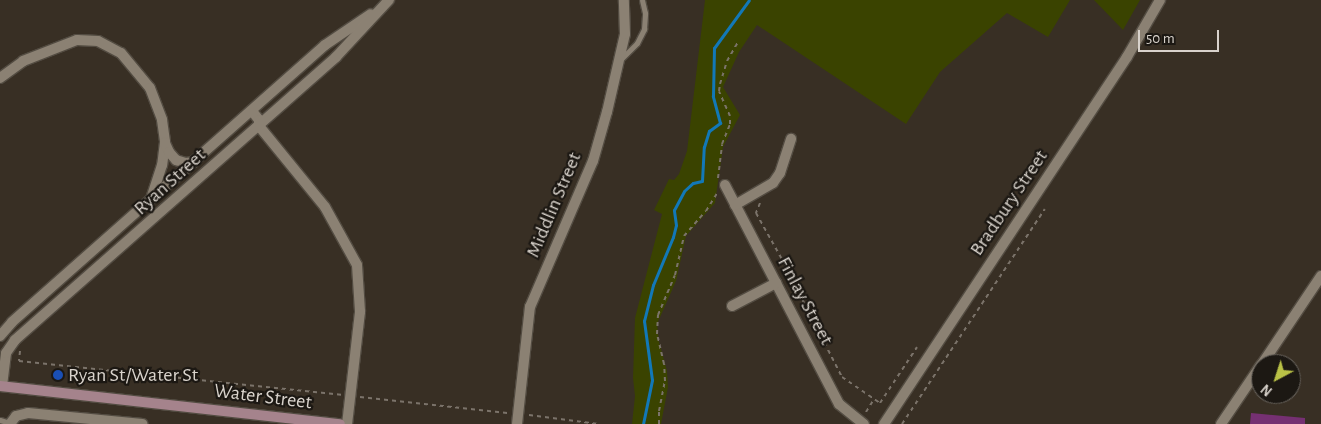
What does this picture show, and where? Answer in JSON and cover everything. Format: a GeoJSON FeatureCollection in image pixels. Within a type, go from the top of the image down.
{"type":"FeatureCollection","features":[{"type":"Feature","properties":{"kind":"main road","name":"Water Street"},"geometry":{"type":"LineString","coordinates":[[1,386],[284,420],[340,424]]}},
{"type":"Feature","properties":{"kind":"street","name":"Ryan Street"},"geometry":{"type":"LineString","coordinates":[[1,386],[6,353],[22,334],[344,49],[388,0]]}},
{"type":"Feature","properties":{"kind":"street","name":"Middlin Street"},"geometry":{"type":"LineString","coordinates":[[518,419],[530,307],[593,161],[619,62],[625,27],[624,0]]}},
{"type":"Feature","properties":{"kind":"street","name":"Bradbury Street"},"geometry":{"type":"LineString","coordinates":[[884,424],[1122,65],[1160,0]]}},
{"type":"Feature","properties":{"kind":"street","name":"Ryan Street"},"geometry":{"type":"LineString","coordinates":[[0,336],[12,322],[333,40],[378,10]]}},
{"type":"Feature","properties":{"kind":"street"},"geometry":{"type":"LineString","coordinates":[[0,78],[23,61],[71,42],[87,40],[103,43],[125,56],[145,81],[160,110],[165,142],[169,152],[176,160],[186,163],[194,162]]}},
{"type":"Feature","properties":{"kind":"street"},"geometry":{"type":"LineString","coordinates":[[252,111],[259,120],[259,126],[325,207],[357,264],[360,312],[347,424]]}},
{"type":"Feature","properties":{"kind":"street"},"geometry":{"type":"LineString","coordinates":[[735,205],[756,195],[777,179],[791,139]]}},
{"type":"Feature","properties":{"kind":"street"},"geometry":{"type":"LineString","coordinates":[[146,204],[158,182],[165,142]]}},
{"type":"Feature","properties":{"kind":"street","name":"Finlay Street"},"geometry":{"type":"LineString","coordinates":[[725,185],[839,404],[864,424]]}},
{"type":"Feature","properties":{"kind":"street"},"geometry":{"type":"LineString","coordinates":[[1268,354],[1321,276]]}},
{"type":"Feature","properties":{"kind":"street"},"geometry":{"type":"LineString","coordinates":[[732,306],[776,283]]}},
{"type":"Feature","properties":{"kind":"street"},"geometry":{"type":"LineString","coordinates":[[1221,424],[1251,380]]}},
{"type":"Feature","properties":{"kind":"street"},"geometry":{"type":"LineString","coordinates":[[10,424],[16,416],[28,413],[142,424]]}},
{"type":"Feature","properties":{"kind":"lane"},"geometry":{"type":"LineString","coordinates":[[619,62],[637,43],[643,32],[645,13],[642,0]]}},
{"type":"Feature","properties":{"kind":"lane"},"geometry":{"type":"LineString","coordinates":[[333,40],[342,39],[345,44],[344,49]]}},
{"type":"Feature","properties":{"kind":"lane"},"geometry":{"type":"LineString","coordinates":[[0,420],[10,424]]}},
{"type":"Feature","properties":{"kind":"path"},"geometry":{"type":"LineString","coordinates":[[716,196],[722,144],[730,124],[730,116],[720,91],[720,84],[727,61],[738,42]]}},
{"type":"Feature","properties":{"kind":"path"},"geometry":{"type":"LineString","coordinates":[[659,424],[665,374],[657,334],[658,315],[675,275],[684,236],[716,196],[720,188],[725,185]]}},
{"type":"Feature","properties":{"kind":"path"},"geometry":{"type":"LineString","coordinates":[[756,195],[761,204],[756,213],[797,286]]}},
{"type":"Feature","properties":{"kind":"path"},"geometry":{"type":"LineString","coordinates":[[902,424],[1045,209]]}},
{"type":"Feature","properties":{"kind":"path"},"geometry":{"type":"LineString","coordinates":[[799,293],[842,377],[880,402],[917,347]]}},
{"type":"Feature","properties":{"kind":"path"},"geometry":{"type":"LineString","coordinates":[[22,334],[19,360],[351,396],[518,419],[598,424]]}},
{"type":"Feature","properties":{"kind":"green space"},"geometry":{"type":"Polygon","coordinates":[[[705,0],[1070,0],[1048,37],[1007,13],[940,72],[906,124],[757,25],[739,52],[723,87],[740,115],[723,147],[715,203],[686,236],[676,281],[657,324],[659,342],[667,371],[668,387],[661,424],[632,424],[635,396],[633,378],[635,318],[662,214],[654,210],[669,179],[674,180],[679,174],[687,151],[705,0]]]}},
{"type":"Feature","properties":{"kind":"green space"},"geometry":{"type":"Polygon","coordinates":[[[1094,0],[1140,0],[1123,30],[1094,0]]]}},
{"type":"Feature","properties":{"kind":"building"},"geometry":{"type":"Polygon","coordinates":[[[1251,413],[1305,418],[1305,424],[1250,424],[1251,413]]]}},
{"type":"Feature","properties":{"kind":"waterway"},"geometry":{"type":"LineString","coordinates":[[643,424],[652,380],[644,321],[653,285],[673,237],[676,225],[674,210],[684,191],[693,183],[702,181],[704,147],[709,131],[720,123],[713,96],[714,48],[749,0]]}},
{"type":"Feature","properties":{"kind":"place","name":"Ryan St/Water St"},"geometry":{"type":"Point","coordinates":[58,375]}}]}
